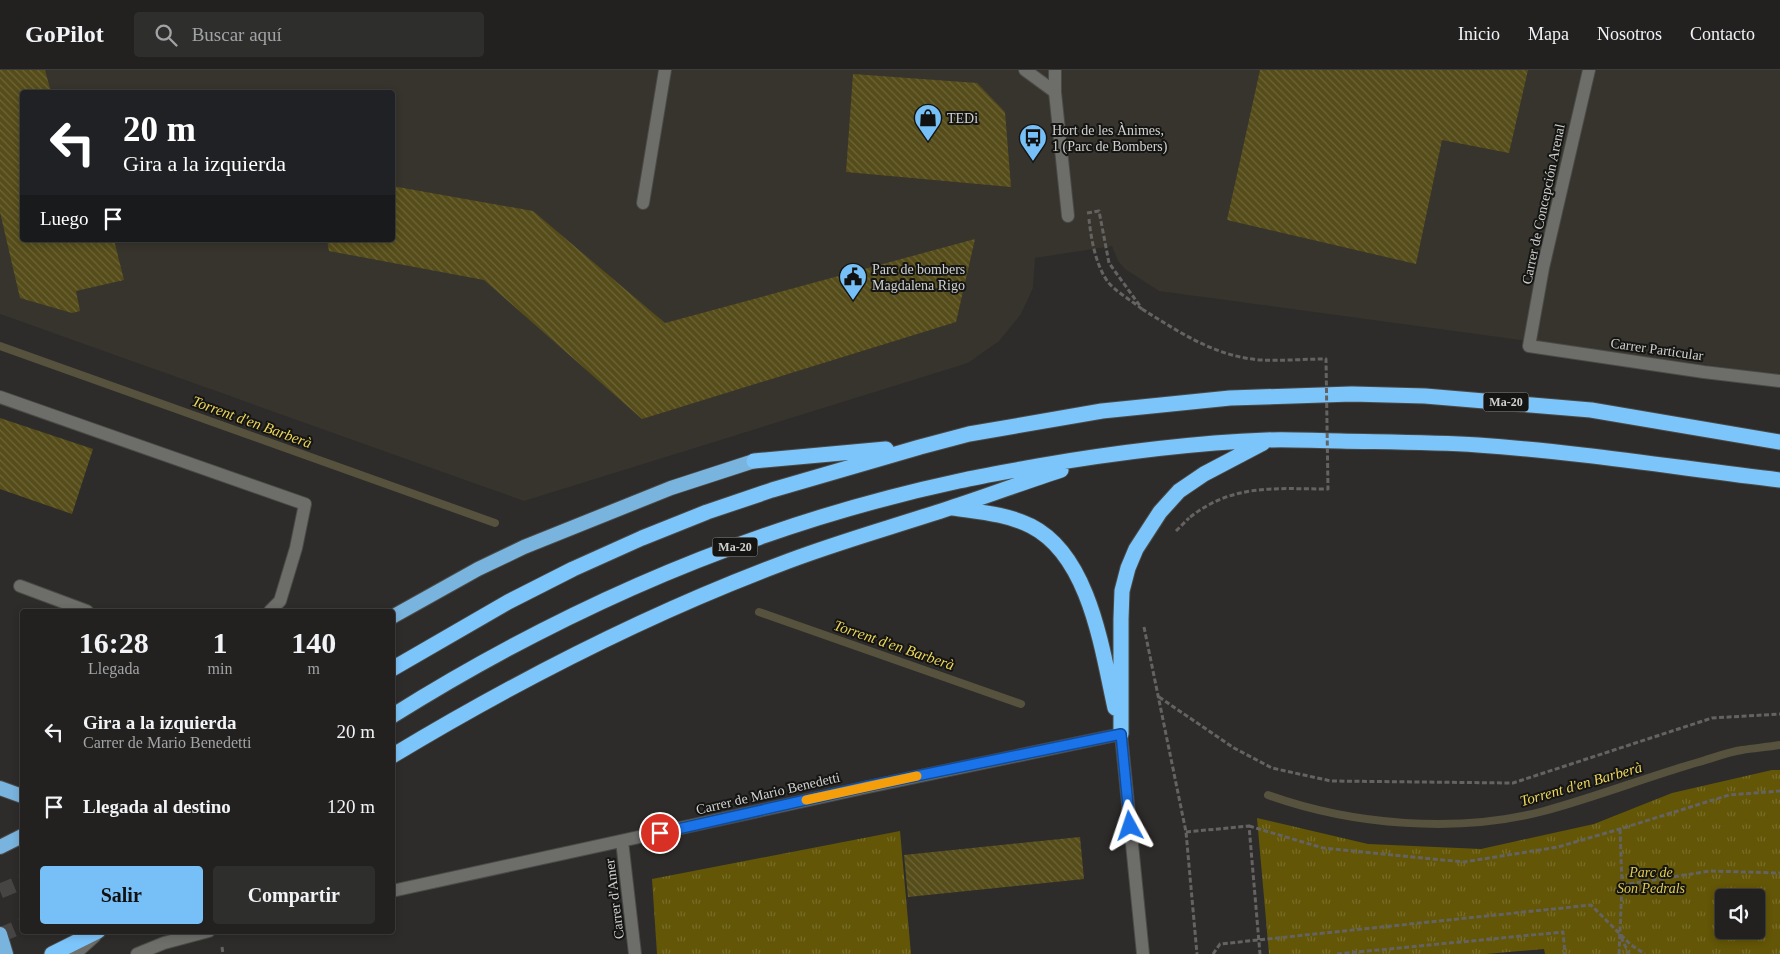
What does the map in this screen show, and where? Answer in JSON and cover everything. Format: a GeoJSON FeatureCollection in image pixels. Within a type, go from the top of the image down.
{"type":"FeatureCollection","features":[{"type":"Feature","properties":{"kind":"highway","name":"Ma-20"},"geometry":{"type":"LineString","coordinates":[[395,667],[508,602],[572,569],[707,512],[772,490],[969,434],[1102,411],[1230,398],[1352,394],[1425,396],[1591,410],[1780,442]]}},
{"type":"Feature","properties":{"kind":"highway","name":"Ma-20"},"geometry":{"type":"LineString","coordinates":[[395,714],[479,664],[546,629],[679,568],[747,542],[816,519],[959,480],[1105,454],[1202,444],[1269,440],[1476,445],[1780,480]]}},
{"type":"Feature","properties":{"kind":"highway"},"geometry":{"type":"LineString","coordinates":[[1121,734],[1120,619],[1122,591],[1128,568],[1136,549],[1160,512],[1179,492],[1204,474],[1269,440]]}},
{"type":"Feature","properties":{"kind":"highway"},"geometry":{"type":"LineString","coordinates":[[395,616],[451,584],[524,547],[671,488],[754,461],[920,447]]}},
{"type":"Feature","properties":{"kind":"highway"},"geometry":{"type":"LineString","coordinates":[[395,754],[540,672],[621,630],[777,565],[951,508],[1105,454]]}},
{"type":"Feature","properties":{"kind":"highway"},"geometry":{"type":"LineString","coordinates":[[951,508],[996,514],[1014,519],[1032,527],[1066,556],[1077,577],[1096,626],[1121,734]]}},
{"type":"Feature","properties":{"kind":"highway"},"geometry":{"type":"LineString","coordinates":[[0,788],[20,795]]}},
{"type":"Feature","properties":{"kind":"highway"},"geometry":{"type":"LineString","coordinates":[[0,847],[20,837]]}},
{"type":"Feature","properties":{"kind":"highway"},"geometry":{"type":"LineString","coordinates":[[0,934],[6,954]]}},
{"type":"Feature","properties":{"kind":"highway"},"geometry":{"type":"LineString","coordinates":[[52,954],[93,934]]}},
{"type":"Feature","properties":{"kind":"street"},"geometry":{"type":"LineString","coordinates":[[643,203],[665,70]]}},
{"type":"Feature","properties":{"kind":"street"},"geometry":{"type":"LineString","coordinates":[[1025,70],[1055,92]]}},
{"type":"Feature","properties":{"kind":"street"},"geometry":{"type":"LineString","coordinates":[[1054,70],[1068,216]]}},
{"type":"Feature","properties":{"kind":"street","name":"Carrer de Concepción Arenal"},"geometry":{"type":"LineString","coordinates":[[1529,346],[1543,268],[1589,70]]}},
{"type":"Feature","properties":{"kind":"street","name":"Carrer Particular"},"geometry":{"type":"LineString","coordinates":[[1529,346],[1780,381]]}},
{"type":"Feature","properties":{"kind":"street"},"geometry":{"type":"LineString","coordinates":[[0,397],[305,504],[296,548],[280,601],[272,609]]}},
{"type":"Feature","properties":{"kind":"street"},"geometry":{"type":"LineString","coordinates":[[20,586],[82,609]]}},
{"type":"Feature","properties":{"kind":"street"},"geometry":{"type":"LineString","coordinates":[[1121,734],[1143,954]]}},
{"type":"Feature","properties":{"kind":"street","name":"Carrer de Mario Benedetti"},"geometry":{"type":"LineString","coordinates":[[395,890],[868,786],[1121,734]]}},
{"type":"Feature","properties":{"kind":"street","name":"Carrer d'Amer"},"geometry":{"type":"LineString","coordinates":[[622,841],[636,954]]}},
{"type":"Feature","properties":{"kind":"street"},"geometry":{"type":"LineString","coordinates":[[75,954],[96,934]]}},
{"type":"Feature","properties":{"kind":"street"},"geometry":{"type":"LineString","coordinates":[[137,954],[164,943],[198,934]]}},
{"type":"Feature","properties":{"kind":"path"},"geometry":{"type":"LineString","coordinates":[[1087,204],[1093,242],[1100,266],[1109,283],[1142,309],[1197,342],[1234,356],[1260,360],[1326,359],[1328,489],[1271,489],[1233,494],[1203,507],[1173,533]]}},
{"type":"Feature","properties":{"kind":"path"},"geometry":{"type":"LineString","coordinates":[[1068,216],[1099,211],[1110,263],[1142,309]]}},
{"type":"Feature","properties":{"kind":"path"},"geometry":{"type":"LineString","coordinates":[[1143,623],[1186,832],[1198,954]]}},
{"type":"Feature","properties":{"kind":"path"},"geometry":{"type":"LineString","coordinates":[[1159,697],[1234,748],[1272,768],[1331,780],[1512,783],[1712,718],[1780,714]]}},
{"type":"Feature","properties":{"kind":"path"},"geometry":{"type":"LineString","coordinates":[[1186,832],[1249,826],[1323,848],[1464,862],[1558,847],[1729,795],[1780,791]]}},
{"type":"Feature","properties":{"kind":"path"},"geometry":{"type":"LineString","coordinates":[[1249,826],[1260,954]]}},
{"type":"Feature","properties":{"kind":"path"},"geometry":{"type":"LineString","coordinates":[[1620,829],[1622,885],[1620,954]]}},
{"type":"Feature","properties":{"kind":"path"},"geometry":{"type":"LineString","coordinates":[[1622,885],[1710,872],[1780,873]]}},
{"type":"Feature","properties":{"kind":"path"},"geometry":{"type":"LineString","coordinates":[[1213,954],[1220,944],[1591,905],[1631,945],[1645,954]]}},
{"type":"Feature","properties":{"kind":"path"},"geometry":{"type":"LineString","coordinates":[[1337,954],[1563,932],[1565,954]]}},
{"type":"Feature","properties":{"kind":"path"},"geometry":{"type":"LineString","coordinates":[[1620,934],[1629,954]]}},
{"type":"Feature","properties":{"kind":"shaded area"},"geometry":{"type":"Polygon","coordinates":[[[0,70],[1780,70],[1780,375],[1159,291],[1125,269],[1118,261],[1112,246],[1035,258],[1033,288],[1021,314],[999,341],[968,363],[524,501],[0,314],[0,70]]]}},
{"type":"Feature","properties":{"kind":"green space","name":"Parc de Son Pedrals"},"geometry":{"type":"Polygon","coordinates":[[[1772,770],[1780,770],[1780,954],[1545,954],[1544,949],[1486,954],[1269,954],[1257,818],[1368,844],[1481,849],[1594,824],[1672,793],[1772,770]]]}},
{"type":"Feature","properties":{"kind":"green space"},"geometry":{"type":"Polygon","coordinates":[[[900,831],[911,954],[657,954],[652,879],[900,831]]]}},
{"type":"Feature","properties":{"kind":"building"},"geometry":{"type":"Polygon","coordinates":[[[0,70],[45,70],[50,90],[20,90],[20,242],[114,242],[124,280],[76,291],[80,311],[72,313],[20,298],[0,212],[0,70]]]}},
{"type":"Feature","properties":{"kind":"building"},"geometry":{"type":"Polygon","coordinates":[[[1260,70],[1528,70],[1509,153],[1442,140],[1416,264],[1227,220],[1260,70]]]}},
{"type":"Feature","properties":{"kind":"building","name":"TEDi"},"geometry":{"type":"Polygon","coordinates":[[[853,74],[977,83],[1005,112],[1011,187],[846,172],[853,74]]]}},
{"type":"Feature","properties":{"kind":"building","name":"Parc de bombers Magdalena Rigo"},"geometry":{"type":"Polygon","coordinates":[[[395,187],[533,211],[665,323],[975,239],[956,322],[642,419],[484,280],[329,251],[327,242],[395,242],[395,187]]]}},
{"type":"Feature","properties":{"kind":"building"},"geometry":{"type":"Polygon","coordinates":[[[0,418],[93,449],[72,514],[0,489],[0,418]]]}},
{"type":"Feature","properties":{"kind":"building"},"geometry":{"type":"Polygon","coordinates":[[[1080,837],[1084,879],[908,897],[904,855],[1080,837]]]}},
{"type":"Feature","properties":{"kind":"waterway","name":"Torrent d'en Barberà"},"geometry":{"type":"LineString","coordinates":[[0,346],[495,523]]}},
{"type":"Feature","properties":{"kind":"waterway","name":"Torrent d'en Barberà"},"geometry":{"type":"LineString","coordinates":[[759,612],[1021,704]]}},
{"type":"Feature","properties":{"kind":"waterway","name":"Torrent d'en Barberà"},"geometry":{"type":"LineString","coordinates":[[1268,795],[1300,805],[1369,819],[1405,823],[1441,824],[1476,822],[1511,818],[1544,811],[1726,754],[1780,745]]}},
{"type":"Feature","properties":{"kind":"tunnel"},"geometry":{"type":"LineString","coordinates":[[0,891],[20,883]]}},
{"type":"Feature","properties":{"kind":"tunnel"},"geometry":{"type":"LineString","coordinates":[[0,935],[20,927]]}},
{"type":"Feature","properties":{"kind":"slow traffic"},"geometry":{"type":"LineString","coordinates":[[806,800],[917,776]]}},
{"type":"Feature","properties":{"kind":"place","name":"TEDi"},"geometry":{"type":"Point","coordinates":[928,142]}},
{"type":"Feature","properties":{"kind":"place","name":"Hort de les Ànimes, 1 (Parc de Bombers)"},"geometry":{"type":"Point","coordinates":[1033,162]}},
{"type":"Feature","properties":{"kind":"place","name":"Parc de bombers Magdalena Rigo"},"geometry":{"type":"Point","coordinates":[853,301]}},
{"type":"Feature","properties":{"kind":"route"},"geometry":{"type":"LineString","coordinates":[[660,833],[868,786],[1121,734],[1130,826]]}}]}
